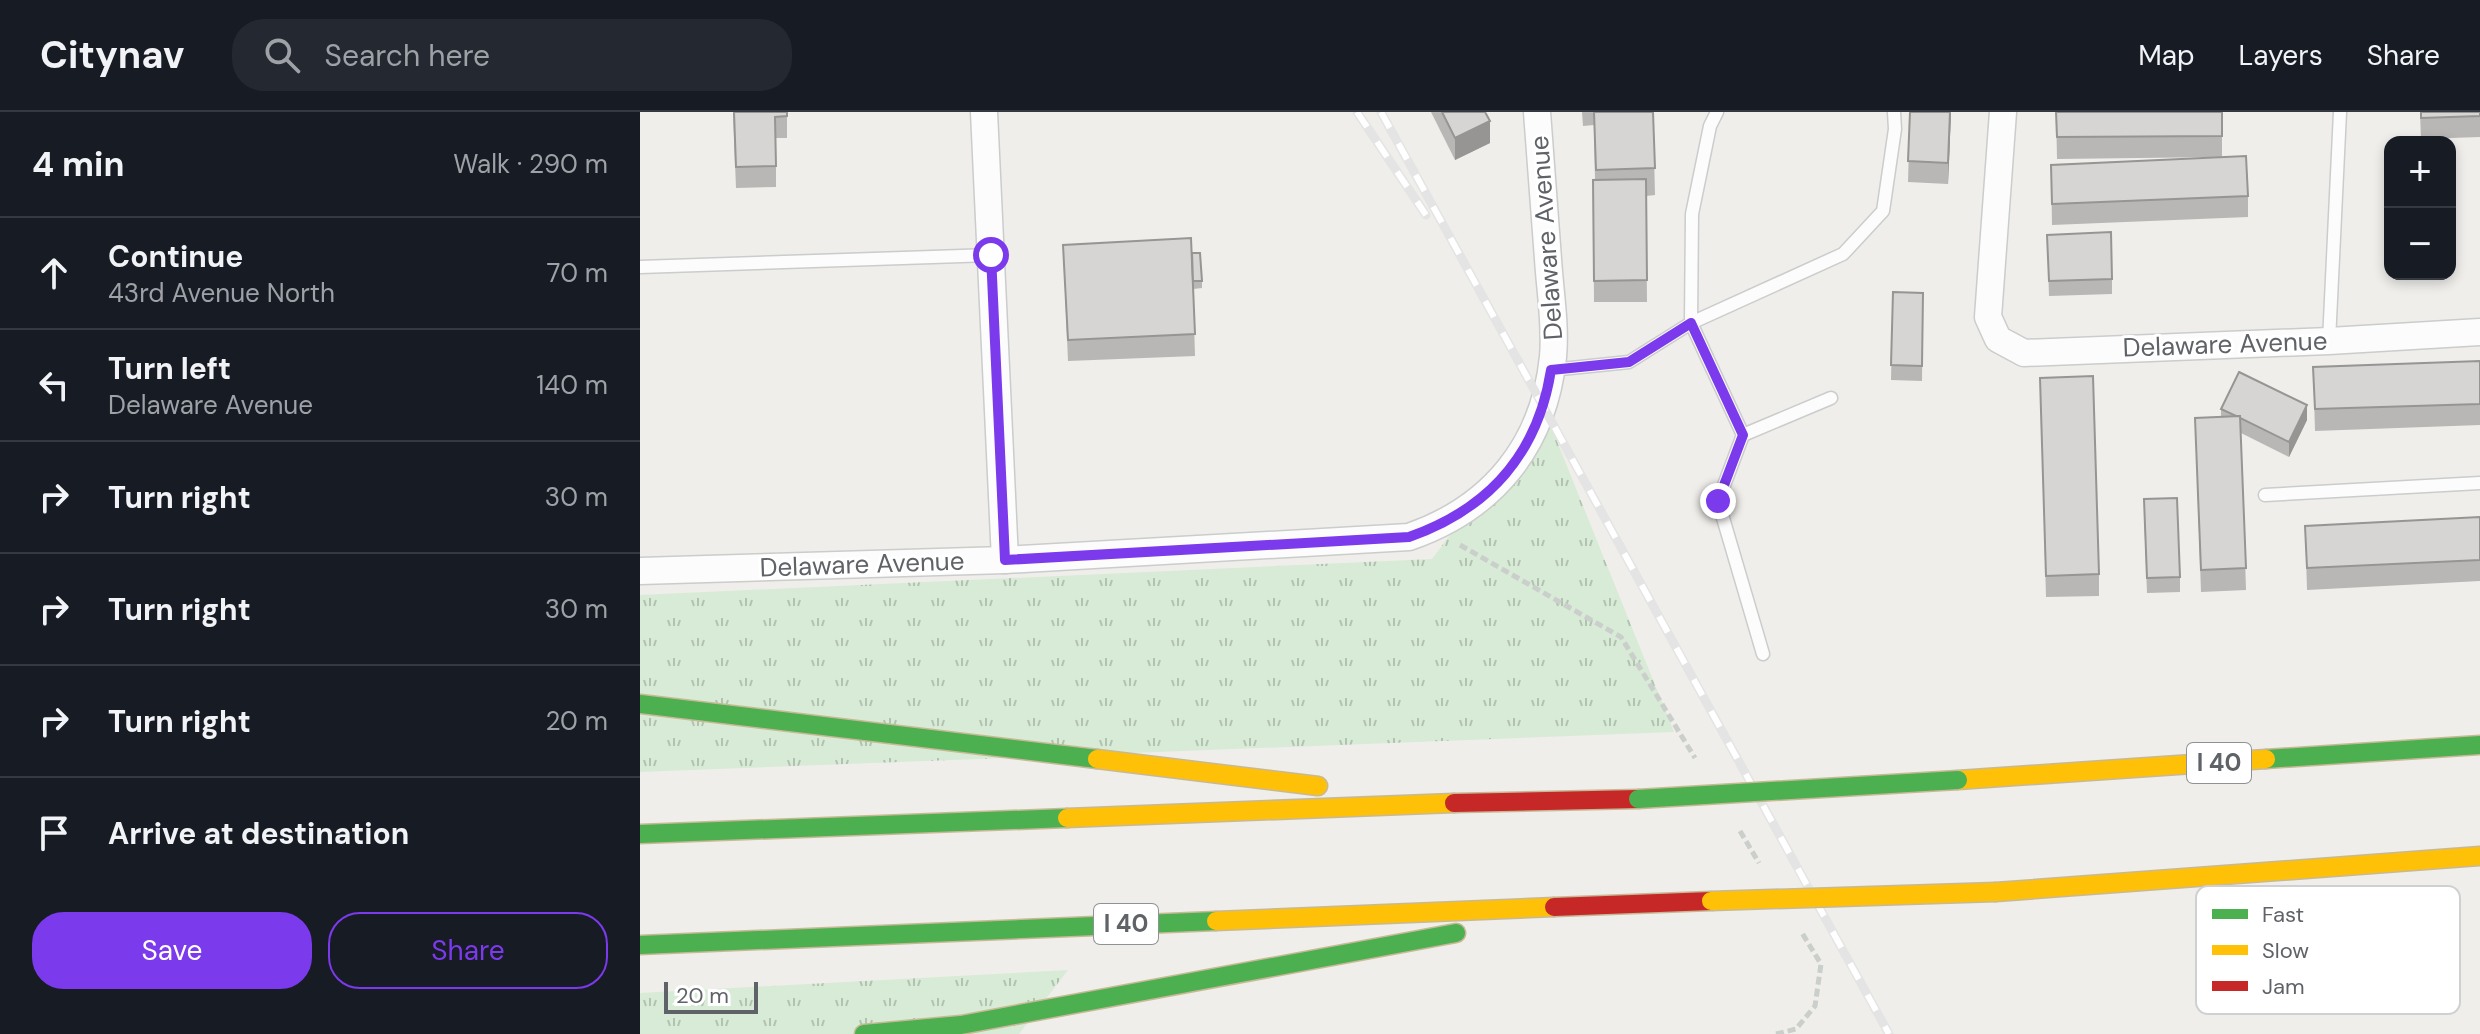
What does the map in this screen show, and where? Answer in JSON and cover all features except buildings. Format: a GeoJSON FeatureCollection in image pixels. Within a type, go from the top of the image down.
{"type":"FeatureCollection","features":[{"type":"Feature","properties":{"kind":"highway"},"geometry":{"type":"LineString","coordinates":[[640,704],[1451,803]]}},
{"type":"Feature","properties":{"kind":"highway","name":"I 40"},"geometry":{"type":"LineString","coordinates":[[640,834],[1451,803],[1638,799],[2480,745]]}},
{"type":"Feature","properties":{"kind":"highway","name":"I 40"},"geometry":{"type":"LineString","coordinates":[[640,945],[1611,904],[1996,892],[2480,856]]}},
{"type":"Feature","properties":{"kind":"highway"},"geometry":{"type":"LineString","coordinates":[[864,1034],[961,1025],[1611,904]]}},
{"type":"Feature","properties":{"kind":"street"},"geometry":{"type":"LineString","coordinates":[[984,112],[1005,560]]}},
{"type":"Feature","properties":{"kind":"street","name":"Delaware Avenue"},"geometry":{"type":"LineString","coordinates":[[640,571],[1005,560],[1409,537],[1432,529],[1463,513],[1504,476],[1527,444],[1544,409],[1554,340],[1537,112]]}},
{"type":"Feature","properties":{"kind":"street","name":"Delaware Avenue"},"geometry":{"type":"LineString","coordinates":[[2003,112],[1988,317],[1998,339],[2024,353],[2480,332]]}},
{"type":"Feature","properties":{"kind":"lane"},"geometry":{"type":"LineString","coordinates":[[1717,112],[1710,126],[1692,214],[1691,323],[1743,435],[1718,501],[1763,654]]}},
{"type":"Feature","properties":{"kind":"lane"},"geometry":{"type":"LineString","coordinates":[[1551,370],[1629,362],[1691,323],[1843,254],[1883,211],[1895,129],[1894,112]]}},
{"type":"Feature","properties":{"kind":"lane"},"geometry":{"type":"LineString","coordinates":[[2329,341],[2340,112]]}},
{"type":"Feature","properties":{"kind":"lane"},"geometry":{"type":"LineString","coordinates":[[640,267],[991,255]]}},
{"type":"Feature","properties":{"kind":"lane"},"geometry":{"type":"LineString","coordinates":[[1743,435],[1831,398]]}},
{"type":"Feature","properties":{"kind":"lane"},"geometry":{"type":"LineString","coordinates":[[2265,495],[2480,483]]}},
{"type":"Feature","properties":{"kind":"green space"},"geometry":{"type":"Polygon","coordinates":[[[1544,409],[1674,732],[640,772],[640,595],[1432,559],[1544,409]]]}},
{"type":"Feature","properties":{"kind":"green space"},"geometry":{"type":"Polygon","coordinates":[[[1068,970],[1019,1034],[640,1034],[640,993],[1068,970]]]}},
{"type":"Feature","properties":{"kind":"railway"},"geometry":{"type":"LineString","coordinates":[[1357,112],[1426,215]]}},
{"type":"Feature","properties":{"kind":"railway"},"geometry":{"type":"LineString","coordinates":[[1381,112],[1889,1034]]}},
{"type":"Feature","properties":{"kind":"traffic: fast"},"geometry":{"type":"LineString","coordinates":[[640,704],[1097,759]]}},
{"type":"Feature","properties":{"kind":"traffic: fast"},"geometry":{"type":"LineString","coordinates":[[2266,759],[2480,745]]}},
{"type":"Feature","properties":{"kind":"traffic: fast"},"geometry":{"type":"LineString","coordinates":[[1638,799],[1958,780]]}},
{"type":"Feature","properties":{"kind":"traffic: fast"},"geometry":{"type":"LineString","coordinates":[[640,834],[1067,818]]}},
{"type":"Feature","properties":{"kind":"traffic: fast"},"geometry":{"type":"LineString","coordinates":[[640,945],[1216,921]]}},
{"type":"Feature","properties":{"kind":"traffic: fast"},"geometry":{"type":"LineString","coordinates":[[864,1034],[961,1025],[1456,933]]}},
{"type":"Feature","properties":{"kind":"traffic: slow"},"geometry":{"type":"LineString","coordinates":[[1097,759],[1318,786]]}},
{"type":"Feature","properties":{"kind":"traffic: slow"},"geometry":{"type":"LineString","coordinates":[[1958,780],[2266,759]]}},
{"type":"Feature","properties":{"kind":"traffic: slow"},"geometry":{"type":"LineString","coordinates":[[1067,818],[1454,803]]}},
{"type":"Feature","properties":{"kind":"traffic: slow"},"geometry":{"type":"LineString","coordinates":[[1996,892],[2480,856]]}},
{"type":"Feature","properties":{"kind":"traffic: slow"},"geometry":{"type":"LineString","coordinates":[[1711,901],[1996,892]]}},
{"type":"Feature","properties":{"kind":"traffic: slow"},"geometry":{"type":"LineString","coordinates":[[1216,921],[1554,907]]}},
{"type":"Feature","properties":{"kind":"traffic: jam"},"geometry":{"type":"LineString","coordinates":[[1454,803],[1638,799]]}},
{"type":"Feature","properties":{"kind":"traffic: jam"},"geometry":{"type":"LineString","coordinates":[[1554,907],[1711,901]]}},
{"type":"Feature","properties":{"kind":"route"},"geometry":{"type":"LineString","coordinates":[[991,255],[1005,560],[1409,537],[1463,513],[1504,476],[1527,444],[1544,409],[1551,370],[1629,362],[1691,323],[1743,435],[1718,501]]}}]}
